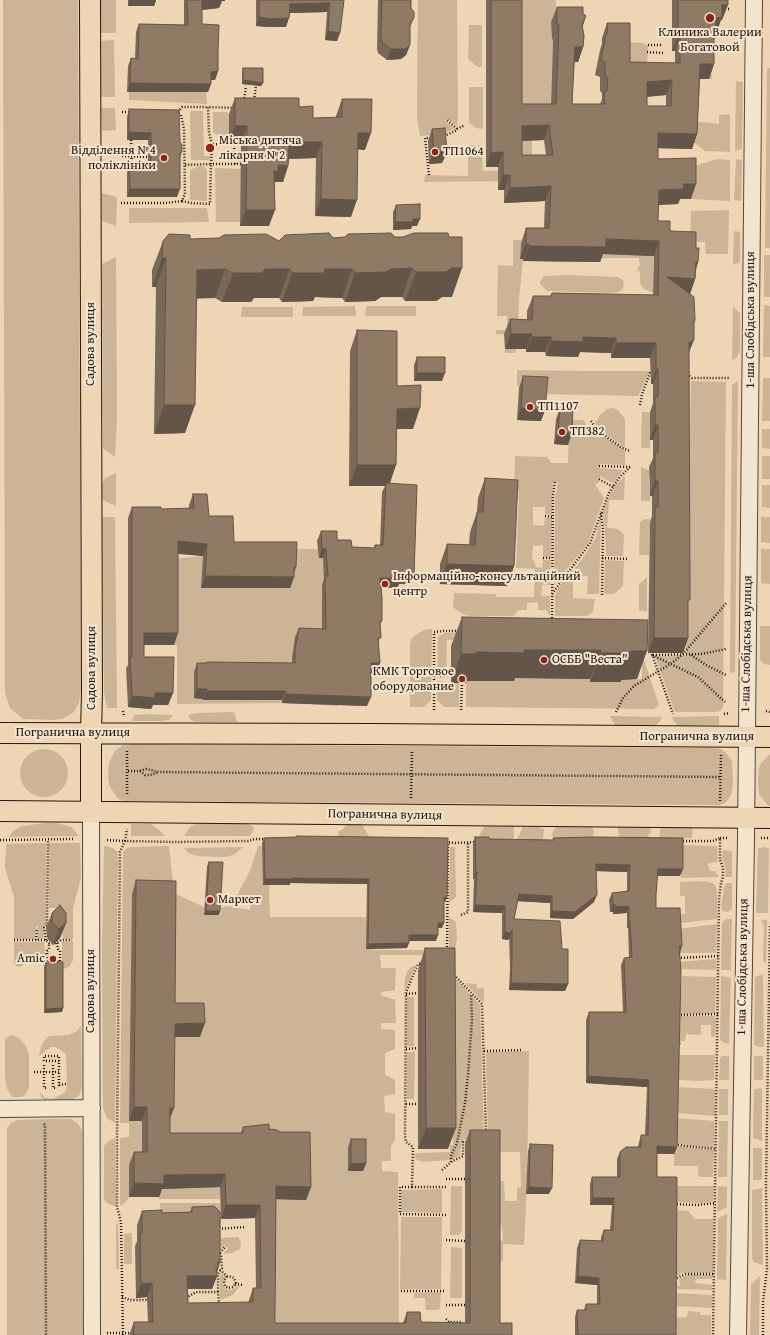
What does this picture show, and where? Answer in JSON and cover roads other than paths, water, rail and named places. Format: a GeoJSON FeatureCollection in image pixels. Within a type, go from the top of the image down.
{"type":"FeatureCollection","features":[{"type":"Feature","properties":{"kind":"main road","name":"Садова вулиця"},"geometry":{"type":"LineString","coordinates":[[90,0],[91,812]]}},
{"type":"Feature","properties":{"kind":"main road","name":"Погранична вулиця"},"geometry":{"type":"LineString","coordinates":[[0,733],[770,737]]}},
{"type":"Feature","properties":{"kind":"main road","name":"Погранична вулиця"},"geometry":{"type":"LineString","coordinates":[[0,811],[770,818]]}},
{"type":"Feature","properties":{"kind":"street","name":"1-ша Слобідська вулиця"},"geometry":{"type":"LineString","coordinates":[[738,1335],[746,818],[754,0]]}},
{"type":"Feature","properties":{"kind":"street","name":"Садова вулиця"},"geometry":{"type":"LineString","coordinates":[[91,812],[92,1108],[99,1334]]}},
{"type":"Feature","properties":{"kind":"street"},"geometry":{"type":"LineString","coordinates":[[0,1109],[92,1108]]}},
{"type":"Feature","properties":{"kind":"place","name":"Клиника Валерии Богатовой"},"geometry":{"type":"Point","coordinates":[710,18]}},
{"type":"Feature","properties":{"kind":"place","name":"Міська дитяча лікарня №2"},"geometry":{"type":"Point","coordinates":[210,148]}},
{"type":"Feature","properties":{"kind":"place","name":"ТП1064"},"geometry":{"type":"Point","coordinates":[435,152]}},
{"type":"Feature","properties":{"kind":"place","name":"Відділення №4 поліклініки"},"geometry":{"type":"Point","coordinates":[164,158]}},
{"type":"Feature","properties":{"kind":"place","name":"ТП1107"},"geometry":{"type":"Point","coordinates":[530,407]}},
{"type":"Feature","properties":{"kind":"place","name":"ТП382"},"geometry":{"type":"Point","coordinates":[562,432]}},
{"type":"Feature","properties":{"kind":"place","name":"Інформаційно-консультаційний центр"},"geometry":{"type":"Point","coordinates":[385,584]}},
{"type":"Feature","properties":{"kind":"place","name":"ОСББ \"Веста\""},"geometry":{"type":"Point","coordinates":[544,660]}},
{"type":"Feature","properties":{"kind":"place","name":"КМК Торговое оборудование"},"geometry":{"type":"Point","coordinates":[462,679]}},
{"type":"Feature","properties":{"kind":"place","name":"Маркет"},"geometry":{"type":"Point","coordinates":[210,900]}},
{"type":"Feature","properties":{"kind":"place","name":"Amic"},"geometry":{"type":"Point","coordinates":[53,959]}}]}
